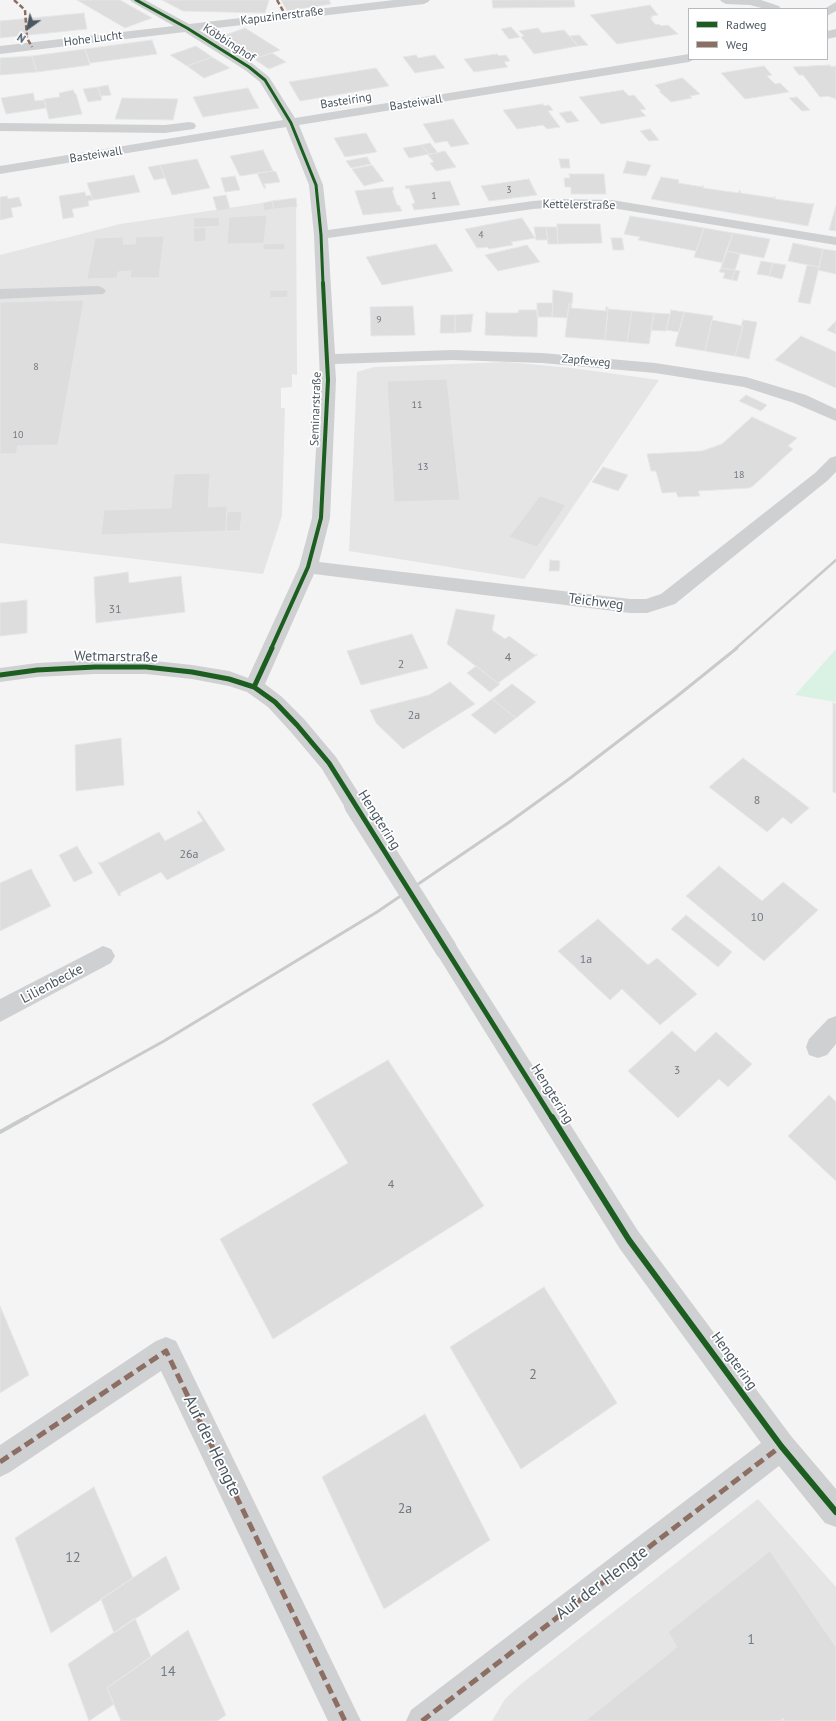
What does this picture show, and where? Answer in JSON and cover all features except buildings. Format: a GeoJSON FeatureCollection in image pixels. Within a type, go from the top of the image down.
{"type":"FeatureCollection","features":[{"type":"Feature","properties":{"kind":"street","name":"Köbbinghof"},"geometry":{"type":"LineString","coordinates":[[136,0],[187,28],[249,67],[265,80],[290,122]]}},
{"type":"Feature","properties":{"kind":"street","name":"Kapuzinerstraße"},"geometry":{"type":"LineString","coordinates":[[187,28],[424,0]]}},
{"type":"Feature","properties":{"kind":"street"},"geometry":{"type":"LineString","coordinates":[[726,0],[750,1],[773,8]]}},
{"type":"Feature","properties":{"kind":"street","name":"Hohe Lucht"},"geometry":{"type":"LineString","coordinates":[[0,50],[187,28]]}},
{"type":"Feature","properties":{"kind":"street","name":"Basteiwall"},"geometry":{"type":"LineString","coordinates":[[0,170],[688,58]]}},
{"type":"Feature","properties":{"kind":"street","name":"Basteiring"},"geometry":{"type":"LineString","coordinates":[[0,127],[165,129],[200,125],[290,122],[300,109]]}},
{"type":"Feature","properties":{"kind":"street","name":"Seminarstraße"},"geometry":{"type":"LineString","coordinates":[[254,687],[308,567],[321,518],[328,380],[321,235],[316,185],[290,122]]}},
{"type":"Feature","properties":{"kind":"street","name":"Kettelerstraße"},"geometry":{"type":"LineString","coordinates":[[321,235],[533,205],[559,203],[612,204],[836,241]]}},
{"type":"Feature","properties":{"kind":"street"},"geometry":{"type":"LineString","coordinates":[[0,294],[98,291]]}},
{"type":"Feature","properties":{"kind":"street","name":"Zapfeweg"},"geometry":{"type":"LineString","coordinates":[[327,359],[453,355],[542,358],[655,368],[746,382],[800,399],[836,416]]}},
{"type":"Feature","properties":{"kind":"street","name":"Teichweg"},"geometry":{"type":"LineString","coordinates":[[308,567],[622,605],[647,606],[668,599],[821,477],[836,462]]}},
{"type":"Feature","properties":{"kind":"street","name":"Wetmarstraße"},"geometry":{"type":"LineString","coordinates":[[0,675],[37,670],[95,667],[146,667],[229,678],[254,687]]}},
{"type":"Feature","properties":{"kind":"street","name":"Hengtering"},"geometry":{"type":"LineString","coordinates":[[254,687],[275,702],[297,725],[329,763],[629,1240],[781,1446],[836,1512]]}},
{"type":"Feature","properties":{"kind":"street","name":"Lilienbecke"},"geometry":{"type":"LineString","coordinates":[[0,1011],[103,956]]}},
{"type":"Feature","properties":{"kind":"street"},"geometry":{"type":"LineString","coordinates":[[818,1047],[836,1027]]}},
{"type":"Feature","properties":{"kind":"street","name":"Auf der Hengte"},"geometry":{"type":"LineString","coordinates":[[0,1462],[166,1351],[345,1721]]}},
{"type":"Feature","properties":{"kind":"street","name":"Auf der Hengte"},"geometry":{"type":"LineString","coordinates":[[422,1721],[781,1446]]}},
{"type":"Feature","properties":{"kind":"shaded area"},"geometry":{"type":"Polygon","coordinates":[[[296,198],[297,375],[292,374],[292,387],[281,388],[281,408],[285,408],[282,516],[263,574],[0,543],[0,255],[120,224],[296,198]]]}},
{"type":"Feature","properties":{"kind":"shaded area"},"geometry":{"type":"Polygon","coordinates":[[[507,362],[572,368],[659,380],[524,579],[349,551],[357,372],[374,367],[507,362]]]}},
{"type":"Feature","properties":{"kind":"shaded area"},"geometry":{"type":"Polygon","coordinates":[[[758,1499],[836,1587],[836,1721],[492,1721],[505,1699],[521,1684],[758,1499]]]}},
{"type":"Feature","properties":{"kind":"green space"},"geometry":{"type":"Polygon","coordinates":[[[836,649],[836,702],[795,695],[836,649]]]}},
{"type":"Feature","properties":{"kind":"railway"},"geometry":{"type":"LineString","coordinates":[[735,649],[836,560]]}},
{"type":"Feature","properties":{"kind":"railway"},"geometry":{"type":"LineString","coordinates":[[25,1118],[164,1041],[377,912],[508,823],[569,779],[737,648]]}},
{"type":"Feature","properties":{"kind":"railway"},"geometry":{"type":"LineString","coordinates":[[0,1132],[27,1117]]}},
{"type":"Feature","properties":{"kind":"marked path"},"geometry":{"type":"LineString","coordinates":[[14,0],[25,10],[27,38],[32,47]]}},
{"type":"Feature","properties":{"kind":"marked path"},"geometry":{"type":"LineString","coordinates":[[277,0],[286,16]]}},
{"type":"Feature","properties":{"kind":"marked path"},"geometry":{"type":"LineString","coordinates":[[0,1462],[166,1351],[345,1721]]}},
{"type":"Feature","properties":{"kind":"marked path"},"geometry":{"type":"LineString","coordinates":[[422,1721],[781,1446]]}},
{"type":"Feature","properties":{"kind":"cycle path"},"geometry":{"type":"LineString","coordinates":[[136,0],[187,28],[249,67],[265,80],[291,123],[316,185],[321,235],[328,380],[321,518],[308,567],[254,687]]}},
{"type":"Feature","properties":{"kind":"cycle path"},"geometry":{"type":"LineString","coordinates":[[0,675],[37,670],[95,667],[146,667],[192,672],[229,679],[254,687],[275,702],[297,725],[329,763],[629,1240],[781,1446],[836,1512]]}}]}
